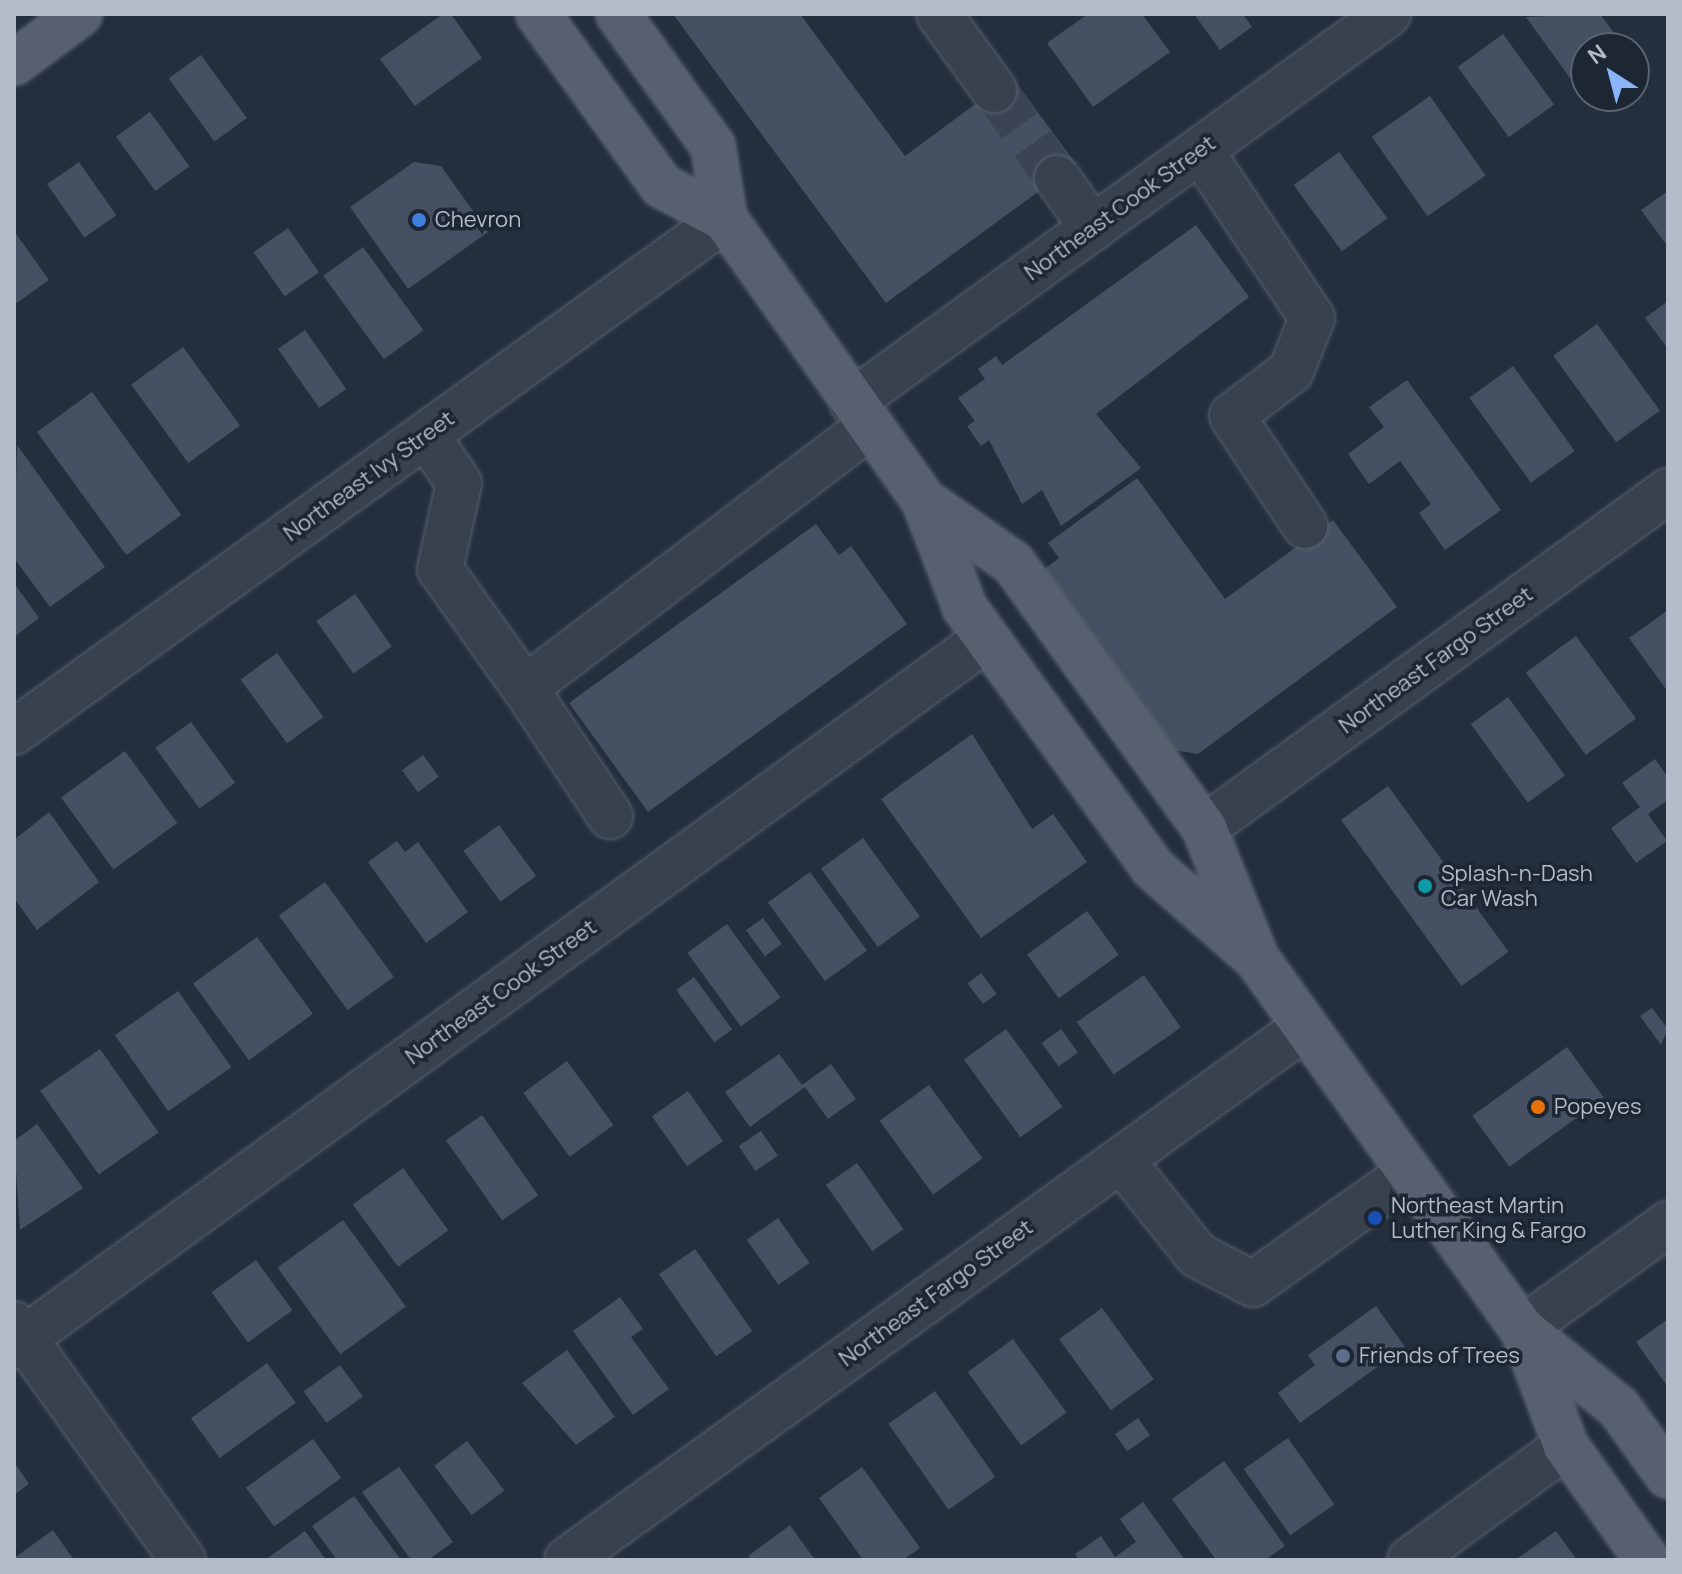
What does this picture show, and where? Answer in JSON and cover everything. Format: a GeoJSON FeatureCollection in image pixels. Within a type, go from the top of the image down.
{"type":"FeatureCollection","features":[{"type":"Feature","properties":{"kind":"main road"},"geometry":{"type":"LineString","coordinates":[[14,63],[80,14]]}},
{"type":"Feature","properties":{"kind":"main road"},"geometry":{"type":"LineString","coordinates":[[538,14],[662,186],[725,219]]}},
{"type":"Feature","properties":{"kind":"main road"},"geometry":{"type":"LineString","coordinates":[[618,14],[713,146],[725,219],[924,501],[965,608],[1153,868],[1257,959]]}},
{"type":"Feature","properties":{"kind":"main road"},"geometry":{"type":"LineString","coordinates":[[924,501],[1013,563],[1204,828],[1257,959],[1409,1173],[1522,1329],[1619,1408],[1668,1476]]}},
{"type":"Feature","properties":{"kind":"main road"},"geometry":{"type":"LineString","coordinates":[[1522,1329],[1566,1446],[1647,1560]]}},
{"type":"Feature","properties":{"kind":"street"},"geometry":{"type":"LineString","coordinates":[[939,14],[994,90]]}},
{"type":"Feature","properties":{"kind":"street","name":"Northeast Cook Street"},"geometry":{"type":"LineString","coordinates":[[525,688],[1093,228],[1388,14]]}},
{"type":"Feature","properties":{"kind":"street"},"geometry":{"type":"LineString","coordinates":[[1200,150],[1312,318],[1291,371],[1232,416],[1305,526]]}},
{"type":"Feature","properties":{"kind":"street"},"geometry":{"type":"LineString","coordinates":[[1057,178],[1093,228]]}},
{"type":"Feature","properties":{"kind":"street","name":"Northeast Ivy Street"},"geometry":{"type":"LineString","coordinates":[[14,732],[725,219]]}},
{"type":"Feature","properties":{"kind":"street"},"geometry":{"type":"LineString","coordinates":[[426,435],[459,483],[440,569],[525,688],[610,816]]}},
{"type":"Feature","properties":{"kind":"street","name":"Northeast Fargo Street"},"geometry":{"type":"LineString","coordinates":[[1204,828],[1668,491]]}},
{"type":"Feature","properties":{"kind":"street","name":"Northeast Cook Street"},"geometry":{"type":"LineString","coordinates":[[17,1336],[987,638]]}},
{"type":"Feature","properties":{"kind":"street","name":"Northeast Fargo Street"},"geometry":{"type":"LineString","coordinates":[[567,1560],[1305,1027]]}},
{"type":"Feature","properties":{"kind":"street"},"geometry":{"type":"LineString","coordinates":[[1121,1160],[1197,1255],[1253,1284],[1409,1173]]}},
{"type":"Feature","properties":{"kind":"street"},"geometry":{"type":"LineString","coordinates":[[1522,1329],[1668,1224]]}},
{"type":"Feature","properties":{"kind":"street"},"geometry":{"type":"LineString","coordinates":[[17,1336],[183,1560]]}},
{"type":"Feature","properties":{"kind":"street"},"geometry":{"type":"LineString","coordinates":[[1410,1560],[1566,1446]]}},
{"type":"Feature","properties":{"kind":"building"},"geometry":{"type":"Polygon","coordinates":[[[443,14],[451,14],[482,58],[415,106],[380,59],[443,14]]]}},
{"type":"Feature","properties":{"kind":"building"},"geometry":{"type":"Polygon","coordinates":[[[673,14],[800,14],[905,156],[1012,77],[1076,164],[886,303],[673,14]]]}},
{"type":"Feature","properties":{"kind":"building"},"geometry":{"type":"Polygon","coordinates":[[[1088,14],[1142,14],[1170,52],[1093,107],[1047,43],[1088,14]]]}},
{"type":"Feature","properties":{"kind":"building"},"geometry":{"type":"Polygon","coordinates":[[[1194,14],[1243,14],[1252,27],[1220,50],[1194,14]]]}},
{"type":"Feature","properties":{"kind":"building"},"geometry":{"type":"Polygon","coordinates":[[[1600,14],[1613,32],[1570,32],[1570,78],[1526,17],[1600,14]]]}},
{"type":"Feature","properties":{"kind":"building"},"geometry":{"type":"Polygon","coordinates":[[[1503,34],[1554,104],[1509,137],[1458,67],[1503,34]]]}},
{"type":"Feature","properties":{"kind":"building"},"geometry":{"type":"Polygon","coordinates":[[[201,55],[247,118],[214,142],[169,79],[201,55]]]}},
{"type":"Feature","properties":{"kind":"building"},"geometry":{"type":"Polygon","coordinates":[[[1430,96],[1486,175],[1427,216],[1372,137],[1430,96]]]}},
{"type":"Feature","properties":{"kind":"building"},"geometry":{"type":"Polygon","coordinates":[[[150,112],[189,166],[155,191],[116,137],[150,112]]]}},
{"type":"Feature","properties":{"kind":"building"},"geometry":{"type":"Polygon","coordinates":[[[1339,152],[1387,218],[1342,251],[1294,185],[1339,152]]]}},
{"type":"Feature","properties":{"kind":"building"},"geometry":{"type":"Polygon","coordinates":[[[79,162],[116,215],[84,238],[47,184],[79,162]]]}},
{"type":"Feature","properties":{"kind":"building","name":"Chevron"},"geometry":{"type":"Polygon","coordinates":[[[414,162],[441,166],[488,232],[408,289],[350,207],[414,162]]]}},
{"type":"Feature","properties":{"kind":"building"},"geometry":{"type":"Polygon","coordinates":[[[1668,191],[1668,247],[1641,210],[1668,191]]]}},
{"type":"Feature","properties":{"kind":"building"},"geometry":{"type":"Polygon","coordinates":[[[1196,225],[1249,297],[1096,414],[1141,468],[1061,526],[1042,490],[1022,504],[989,440],[981,446],[967,426],[975,421],[958,398],[985,379],[978,369],[996,356],[1002,365],[1196,225]]]}},
{"type":"Feature","properties":{"kind":"building"},"geometry":{"type":"Polygon","coordinates":[[[288,228],[319,272],[285,296],[254,252],[288,228]]]}},
{"type":"Feature","properties":{"kind":"building"},"geometry":{"type":"Polygon","coordinates":[[[14,231],[49,280],[14,305],[14,231]]]}},
{"type":"Feature","properties":{"kind":"building"},"geometry":{"type":"Polygon","coordinates":[[[363,247],[424,330],[384,359],[323,276],[363,247]]]}},
{"type":"Feature","properties":{"kind":"building"},"geometry":{"type":"Polygon","coordinates":[[[1668,301],[1668,349],[1645,318],[1668,301]]]}},
{"type":"Feature","properties":{"kind":"building"},"geometry":{"type":"Polygon","coordinates":[[[1597,324],[1660,411],[1616,442],[1553,356],[1597,324]]]}},
{"type":"Feature","properties":{"kind":"building"},"geometry":{"type":"Polygon","coordinates":[[[305,330],[346,389],[319,408],[278,349],[305,330]]]}},
{"type":"Feature","properties":{"kind":"building"},"geometry":{"type":"Polygon","coordinates":[[[183,347],[240,425],[188,463],[131,385],[183,347]]]}},
{"type":"Feature","properties":{"kind":"building"},"geometry":{"type":"Polygon","coordinates":[[[1513,366],[1575,451],[1531,483],[1469,398],[1513,366]]]}},
{"type":"Feature","properties":{"kind":"building"},"geometry":{"type":"Polygon","coordinates":[[[1407,380],[1501,510],[1445,550],[1419,513],[1431,504],[1400,461],[1369,484],[1348,454],[1384,427],[1369,407],[1407,380]]]}},
{"type":"Feature","properties":{"kind":"building"},"geometry":{"type":"Polygon","coordinates":[[[92,392],[181,515],[126,555],[37,432],[92,392]]]}},
{"type":"Feature","properties":{"kind":"building"},"geometry":{"type":"Polygon","coordinates":[[[17,445],[105,567],[50,607],[14,558],[17,445]]]}},
{"type":"Feature","properties":{"kind":"building"},"geometry":{"type":"Polygon","coordinates":[[[1137,478],[1225,599],[1333,520],[1397,607],[1198,754],[1174,750],[1042,571],[1059,558],[1048,543],[1137,478]]]}},
{"type":"Feature","properties":{"kind":"building"},"geometry":{"type":"Polygon","coordinates":[[[816,524],[839,555],[851,546],[907,624],[648,812],[569,703],[816,524]]]}},
{"type":"Feature","properties":{"kind":"building"},"geometry":{"type":"Polygon","coordinates":[[[14,583],[39,618],[14,637],[14,583]]]}},
{"type":"Feature","properties":{"kind":"building"},"geometry":{"type":"Polygon","coordinates":[[[355,594],[392,646],[353,673],[316,621],[355,594]]]}},
{"type":"Feature","properties":{"kind":"building"},"geometry":{"type":"Polygon","coordinates":[[[1668,610],[1668,692],[1629,638],[1668,610]]]}},
{"type":"Feature","properties":{"kind":"building"},"geometry":{"type":"Polygon","coordinates":[[[1576,636],[1636,719],[1586,755],[1526,672],[1576,636]]]}},
{"type":"Feature","properties":{"kind":"building"},"geometry":{"type":"Polygon","coordinates":[[[277,653],[323,717],[287,743],[241,679],[277,653]]]}},
{"type":"Feature","properties":{"kind":"building"},"geometry":{"type":"Polygon","coordinates":[[[1508,697],[1565,775],[1528,803],[1471,724],[1508,697]]]}},
{"type":"Feature","properties":{"kind":"building"},"geometry":{"type":"Polygon","coordinates":[[[191,722],[235,783],[199,809],[155,748],[191,722]]]}},
{"type":"Feature","properties":{"kind":"building"},"geometry":{"type":"Polygon","coordinates":[[[972,734],[1032,829],[1053,814],[1087,862],[981,938],[881,799],[972,734]]]}},
{"type":"Feature","properties":{"kind":"building"},"geometry":{"type":"Polygon","coordinates":[[[125,751],[177,823],[113,869],[61,797],[125,751]]]}},
{"type":"Feature","properties":{"kind":"building"},"geometry":{"type":"Polygon","coordinates":[[[423,755],[439,777],[418,792],[402,770],[423,755]]]}},
{"type":"Feature","properties":{"kind":"building"},"geometry":{"type":"Polygon","coordinates":[[[1655,759],[1668,777],[1668,800],[1648,814],[1667,841],[1636,863],[1611,828],[1640,807],[1622,783],[1655,759]]]}},
{"type":"Feature","properties":{"kind":"building","name":"Splash-n-Dash Car Wash"},"geometry":{"type":"Polygon","coordinates":[[[1388,786],[1508,952],[1462,986],[1341,820],[1388,786]]]}},
{"type":"Feature","properties":{"kind":"building"},"geometry":{"type":"Polygon","coordinates":[[[49,812],[99,882],[37,930],[14,898],[14,840],[49,812]]]}},
{"type":"Feature","properties":{"kind":"building"},"geometry":{"type":"Polygon","coordinates":[[[499,825],[536,876],[500,902],[463,851],[499,825]]]}},
{"type":"Feature","properties":{"kind":"building"},"geometry":{"type":"Polygon","coordinates":[[[863,838],[920,916],[878,947],[821,869],[863,838]]]}},
{"type":"Feature","properties":{"kind":"building"},"geometry":{"type":"Polygon","coordinates":[[[397,841],[405,852],[418,842],[468,912],[426,943],[368,862],[397,841]]]}},
{"type":"Feature","properties":{"kind":"building"},"geometry":{"type":"Polygon","coordinates":[[[810,872],[867,950],[825,981],[768,903],[810,872]]]}},
{"type":"Feature","properties":{"kind":"building"},"geometry":{"type":"Polygon","coordinates":[[[325,882],[394,977],[348,1010],[279,916],[325,882]]]}},
{"type":"Feature","properties":{"kind":"building"},"geometry":{"type":"Polygon","coordinates":[[[1087,911],[1119,955],[1059,998],[1027,954],[1087,911]]]}},
{"type":"Feature","properties":{"kind":"building"},"geometry":{"type":"Polygon","coordinates":[[[763,918],[782,944],[765,956],[746,930],[763,918]]]}},
{"type":"Feature","properties":{"kind":"building"},"geometry":{"type":"Polygon","coordinates":[[[727,924],[780,998],[741,1026],[687,953],[727,924]]]}},
{"type":"Feature","properties":{"kind":"building"},"geometry":{"type":"Polygon","coordinates":[[[257,937],[313,1014],[249,1060],[193,983],[257,937]]]}},
{"type":"Feature","properties":{"kind":"building"},"geometry":{"type":"Polygon","coordinates":[[[981,973],[997,994],[983,1004],[967,983],[981,973]]]}},
{"type":"Feature","properties":{"kind":"building"},"geometry":{"type":"Polygon","coordinates":[[[1144,975],[1181,1027],[1114,1074],[1077,1022],[1144,975]]]}},
{"type":"Feature","properties":{"kind":"building"},"geometry":{"type":"Polygon","coordinates":[[[694,977],[732,1030],[714,1043],[676,990],[694,977]]]}},
{"type":"Feature","properties":{"kind":"building"},"geometry":{"type":"Polygon","coordinates":[[[178,991],[231,1067],[168,1111],[115,1035],[178,991]]]}},
{"type":"Feature","properties":{"kind":"building"},"geometry":{"type":"Polygon","coordinates":[[[1652,1008],[1668,1029],[1661,1045],[1640,1016],[1652,1008]]]}},
{"type":"Feature","properties":{"kind":"building"},"geometry":{"type":"Polygon","coordinates":[[[1006,1029],[1062,1107],[1020,1137],[964,1060],[1006,1029]]]}},
{"type":"Feature","properties":{"kind":"building"},"geometry":{"type":"Polygon","coordinates":[[[1061,1029],[1078,1052],[1059,1067],[1042,1043],[1061,1029]]]}},
{"type":"Feature","properties":{"kind":"building","name":"Popeyes"},"geometry":{"type":"Polygon","coordinates":[[[1567,1047],[1604,1098],[1509,1167],[1472,1116],[1567,1047]]]}},
{"type":"Feature","properties":{"kind":"building"},"geometry":{"type":"Polygon","coordinates":[[[100,1049],[159,1133],[99,1174],[40,1091],[100,1049]]]}},
{"type":"Feature","properties":{"kind":"building"},"geometry":{"type":"Polygon","coordinates":[[[779,1054],[802,1085],[831,1064],[856,1099],[828,1119],[805,1087],[750,1127],[725,1092],[779,1054]]]}},
{"type":"Feature","properties":{"kind":"building"},"geometry":{"type":"Polygon","coordinates":[[[567,1061],[613,1125],[570,1157],[523,1093],[567,1061]]]}},
{"type":"Feature","properties":{"kind":"building"},"geometry":{"type":"Polygon","coordinates":[[[929,1085],[982,1159],[933,1194],[880,1121],[929,1085]]]}},
{"type":"Feature","properties":{"kind":"building"},"geometry":{"type":"Polygon","coordinates":[[[688,1091],[723,1141],[687,1166],[652,1116],[688,1091]]]}},
{"type":"Feature","properties":{"kind":"building"},"geometry":{"type":"Polygon","coordinates":[[[482,1115],[538,1195],[502,1221],[446,1140],[482,1115]]]}},
{"type":"Feature","properties":{"kind":"building"},"geometry":{"type":"Polygon","coordinates":[[[37,1124],[83,1188],[20,1230],[14,1141],[37,1124]]]}},
{"type":"Feature","properties":{"kind":"building"},"geometry":{"type":"Polygon","coordinates":[[[761,1131],[778,1156],[755,1171],[739,1146],[761,1131]]]}},
{"type":"Feature","properties":{"kind":"building"},"geometry":{"type":"Polygon","coordinates":[[[857,1163],[903,1229],[872,1251],[826,1185],[857,1163]]]}},
{"type":"Feature","properties":{"kind":"building"},"geometry":{"type":"Polygon","coordinates":[[[403,1168],[448,1230],[398,1267],[353,1204],[403,1168]]]}},
{"type":"Feature","properties":{"kind":"building"},"geometry":{"type":"Polygon","coordinates":[[[778,1218],[810,1263],[778,1285],[747,1240],[778,1218]]]}},
{"type":"Feature","properties":{"kind":"building"},"geometry":{"type":"Polygon","coordinates":[[[343,1220],[406,1307],[340,1354],[277,1268],[343,1220]]]}},
{"type":"Feature","properties":{"kind":"building"},"geometry":{"type":"Polygon","coordinates":[[[695,1249],[752,1331],[716,1356],[659,1274],[695,1249]]]}},
{"type":"Feature","properties":{"kind":"building"},"geometry":{"type":"Polygon","coordinates":[[[256,1260],[292,1310],[248,1342],[212,1292],[256,1260]]]}},
{"type":"Feature","properties":{"kind":"building"},"geometry":{"type":"Polygon","coordinates":[[[620,1297],[643,1329],[631,1337],[669,1389],[633,1415],[573,1331],[620,1297]]]}},
{"type":"Feature","properties":{"kind":"building"},"geometry":{"type":"Polygon","coordinates":[[[1376,1306],[1405,1347],[1300,1423],[1278,1393],[1315,1365],[1308,1355],[1376,1306]]]}},
{"type":"Feature","properties":{"kind":"building"},"geometry":{"type":"Polygon","coordinates":[[[1102,1308],[1154,1379],[1111,1410],[1059,1339],[1102,1308]]]}},
{"type":"Feature","properties":{"kind":"building"},"geometry":{"type":"Polygon","coordinates":[[[1668,1319],[1668,1387],[1636,1342],[1668,1319]]]}},
{"type":"Feature","properties":{"kind":"building"},"geometry":{"type":"Polygon","coordinates":[[[1013,1339],[1066,1413],[1021,1446],[968,1372],[1013,1339]]]}},
{"type":"Feature","properties":{"kind":"building"},"geometry":{"type":"Polygon","coordinates":[[[567,1350],[615,1417],[576,1445],[522,1383],[567,1350]]]}},
{"type":"Feature","properties":{"kind":"building"},"geometry":{"type":"Polygon","coordinates":[[[267,1363],[296,1403],[220,1458],[191,1418],[267,1363]]]}},
{"type":"Feature","properties":{"kind":"building"},"geometry":{"type":"Polygon","coordinates":[[[340,1365],[363,1397],[327,1423],[304,1391],[340,1365]]]}},
{"type":"Feature","properties":{"kind":"building"},"geometry":{"type":"Polygon","coordinates":[[[935,1391],[995,1477],[949,1510],[888,1424],[935,1391]]]}},
{"type":"Feature","properties":{"kind":"building"},"geometry":{"type":"Polygon","coordinates":[[[1138,1418],[1150,1435],[1127,1451],[1115,1434],[1138,1418]]]}},
{"type":"Feature","properties":{"kind":"building"},"geometry":{"type":"Polygon","coordinates":[[[1288,1438],[1334,1504],[1290,1535],[1244,1469],[1288,1438]]]}},
{"type":"Feature","properties":{"kind":"building"},"geometry":{"type":"Polygon","coordinates":[[[313,1439],[341,1478],[274,1527],[246,1488],[313,1439]]]}},
{"type":"Feature","properties":{"kind":"building"},"geometry":{"type":"Polygon","coordinates":[[[467,1441],[504,1491],[472,1515],[434,1466],[467,1441]]]}},
{"type":"Feature","properties":{"kind":"building"},"geometry":{"type":"Polygon","coordinates":[[[1224,1461],[1285,1546],[1265,1560],[1216,1560],[1172,1499],[1224,1461]]]}},
{"type":"Feature","properties":{"kind":"building"},"geometry":{"type":"Polygon","coordinates":[[[14,1462],[29,1484],[14,1495],[14,1462]]]}},
{"type":"Feature","properties":{"kind":"building"},"geometry":{"type":"Polygon","coordinates":[[[399,1467],[453,1542],[428,1560],[411,1560],[362,1492],[399,1467]]]}},
{"type":"Feature","properties":{"kind":"building"},"geometry":{"type":"Polygon","coordinates":[[[862,1467],[920,1548],[903,1560],[863,1560],[819,1498],[862,1467]]]}},
{"type":"Feature","properties":{"kind":"building"},"geometry":{"type":"Polygon","coordinates":[[[354,1496],[401,1560],[337,1560],[312,1526],[354,1496]]]}},
{"type":"Feature","properties":{"kind":"building"},"geometry":{"type":"Polygon","coordinates":[[[1143,1502],[1185,1560],[1079,1560],[1075,1554],[1101,1536],[1115,1557],[1136,1542],[1120,1519],[1143,1502]]]}},
{"type":"Feature","properties":{"kind":"building"},"geometry":{"type":"Polygon","coordinates":[[[790,1525],[815,1560],[752,1560],[748,1556],[790,1525]]]}},
{"type":"Feature","properties":{"kind":"building"},"geometry":{"type":"Polygon","coordinates":[[[53,1530],[74,1560],[14,1560],[14,1558],[53,1530]]]}},
{"type":"Feature","properties":{"kind":"building"},"geometry":{"type":"Polygon","coordinates":[[[305,1531],[326,1560],[265,1560],[305,1531]]]}},
{"type":"Feature","properties":{"kind":"building"},"geometry":{"type":"Polygon","coordinates":[[[1556,1531],[1577,1560],[1515,1560],[1556,1531]]]}},
{"type":"Feature","properties":{"kind":"tunnel"},"geometry":{"type":"LineString","coordinates":[[994,90],[1057,178]]}},
{"type":"Feature","properties":{"kind":"place","name":"Chevron"},"geometry":{"type":"Point","coordinates":[419,220]}},
{"type":"Feature","properties":{"kind":"place","name":"Splash-n-Dash Car Wash"},"geometry":{"type":"Point","coordinates":[1425,886]}},
{"type":"Feature","properties":{"kind":"place","name":"Popeyes"},"geometry":{"type":"Point","coordinates":[1538,1107]}},
{"type":"Feature","properties":{"kind":"place","name":"Northeast Martin Luther King & Fargo"},"geometry":{"type":"Point","coordinates":[1375,1218]}},
{"type":"Feature","properties":{"kind":"place","name":"Friends of Trees"},"geometry":{"type":"Point","coordinates":[1343,1356]}}]}
